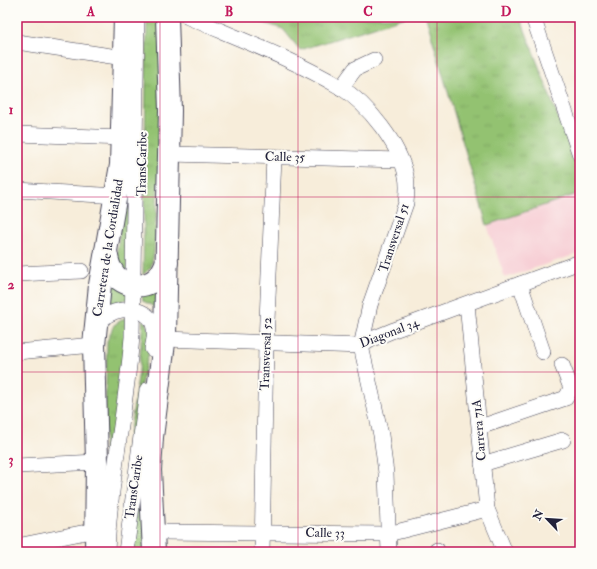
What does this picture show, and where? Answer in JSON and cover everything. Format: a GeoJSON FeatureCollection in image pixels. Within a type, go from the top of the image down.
{"type":"FeatureCollection","features":[{"type":"Feature","properties":{"kind":"highway","name":"Carretera de la Cordialidad"},"geometry":{"type":"LineString","coordinates":[[96,552],[97,462],[94,345],[98,303],[106,251],[117,196],[123,138],[125,17]]}},
{"type":"Feature","properties":{"kind":"highway"},"geometry":{"type":"LineString","coordinates":[[160,542],[166,408],[165,337],[170,154],[170,76],[167,17]]}},
{"type":"Feature","properties":{"kind":"highway"},"geometry":{"type":"LineString","coordinates":[[106,251],[110,269],[116,277],[124,283],[136,286],[156,279],[162,272],[167,262]]}},
{"type":"Feature","properties":{"kind":"highway"},"geometry":{"type":"LineString","coordinates":[[154,552],[150,470],[152,437],[165,337]]}},
{"type":"Feature","properties":{"kind":"street","name":"TransCaribe"},"geometry":{"type":"LineString","coordinates":[[114,552],[136,363],[137,17]]}},
{"type":"Feature","properties":{"kind":"street","name":"TransCaribe"},"geometry":{"type":"LineString","coordinates":[[136,286],[144,17]]}},
{"type":"Feature","properties":{"kind":"street","name":"Transversal 51"},"geometry":{"type":"LineString","coordinates":[[188,17],[278,56],[341,88],[372,115],[388,134],[406,175],[408,189],[406,203],[370,305],[361,346],[381,435],[386,473],[389,552]]}},
{"type":"Feature","properties":{"kind":"street"},"geometry":{"type":"LineString","coordinates":[[533,17],[580,154]]}},
{"type":"Feature","properties":{"kind":"street"},"geometry":{"type":"LineString","coordinates":[[17,42],[124,58]]}},
{"type":"Feature","properties":{"kind":"street"},"geometry":{"type":"LineString","coordinates":[[341,88],[355,69],[374,60]]}},
{"type":"Feature","properties":{"kind":"street"},"geometry":{"type":"LineString","coordinates":[[17,134],[123,138]]}},
{"type":"Feature","properties":{"kind":"street","name":"Calle 35"},"geometry":{"type":"LineString","coordinates":[[170,154],[400,160]]}},
{"type":"Feature","properties":{"kind":"street","name":"Transversal 52"},"geometry":{"type":"LineString","coordinates":[[262,552],[266,344],[274,157]]}},
{"type":"Feature","properties":{"kind":"street"},"geometry":{"type":"LineString","coordinates":[[17,190],[117,196]]}},
{"type":"Feature","properties":{"kind":"street","name":"Diagonal 34"},"geometry":{"type":"LineString","coordinates":[[165,337],[266,344],[361,346],[372,339],[394,330],[580,262]]}},
{"type":"Feature","properties":{"kind":"street"},"geometry":{"type":"LineString","coordinates":[[17,274],[81,271]]}},
{"type":"Feature","properties":{"kind":"street"},"geometry":{"type":"LineString","coordinates":[[520,284],[543,352]]}},
{"type":"Feature","properties":{"kind":"street","name":"Carrera 71A"},"geometry":{"type":"LineString","coordinates":[[468,304],[487,509],[505,552]]}},
{"type":"Feature","properties":{"kind":"street"},"geometry":{"type":"LineString","coordinates":[[17,352],[94,345],[97,328],[104,318],[113,312],[124,309],[136,310]]}},
{"type":"Feature","properties":{"kind":"street","name":"TransCaribe"},"geometry":{"type":"LineString","coordinates":[[107,552],[113,478],[128,382],[136,310]]}},
{"type":"Feature","properties":{"kind":"street","name":"TransCaribe"},"geometry":{"type":"LineString","coordinates":[[126,552],[155,332],[150,319],[136,310]]}},
{"type":"Feature","properties":{"kind":"street"},"geometry":{"type":"LineString","coordinates":[[480,427],[566,398],[571,388],[562,365]]}},
{"type":"Feature","properties":{"kind":"street"},"geometry":{"type":"LineString","coordinates":[[482,464],[563,440]]}},
{"type":"Feature","properties":{"kind":"street"},"geometry":{"type":"LineString","coordinates":[[17,466],[97,462]]}},
{"type":"Feature","properties":{"kind":"street","name":"Calle 33"},"geometry":{"type":"LineString","coordinates":[[160,542],[262,532],[388,534],[487,509]]}},
{"type":"Feature","properties":{"kind":"street"},"geometry":{"type":"LineString","coordinates":[[17,546],[96,530]]}},
{"type":"Feature","properties":{"kind":"shaded area"},"geometry":{"type":"Polygon","coordinates":[[[580,193],[580,253],[505,278],[487,225],[580,193]]]}},
{"type":"Feature","properties":{"kind":"green space"},"geometry":{"type":"Polygon","coordinates":[[[147,17],[161,17],[162,120],[154,253],[151,267],[143,275],[147,17]]]}},
{"type":"Feature","properties":{"kind":"green space"},"geometry":{"type":"Polygon","coordinates":[[[244,17],[406,17],[300,50],[283,29],[244,17]]]}},
{"type":"Feature","properties":{"kind":"green space"},"geometry":{"type":"Polygon","coordinates":[[[426,17],[520,17],[580,175],[580,193],[487,225],[426,17]]]}},
{"type":"Feature","properties":{"kind":"green space"},"geometry":{"type":"Polygon","coordinates":[[[129,163],[128,274],[122,269],[116,258],[129,163]]]}},
{"type":"Feature","properties":{"kind":"green space"},"geometry":{"type":"Polygon","coordinates":[[[108,276],[128,291],[128,299],[111,304],[105,308],[108,276]]]}},
{"type":"Feature","properties":{"kind":"green space"},"geometry":{"type":"Polygon","coordinates":[[[161,281],[159,312],[151,305],[143,301],[142,294],[161,281]]]}},
{"type":"Feature","properties":{"kind":"green space"},"geometry":{"type":"Polygon","coordinates":[[[126,317],[125,371],[109,475],[104,475],[107,341],[114,325],[126,317]]]}},
{"type":"Feature","properties":{"kind":"green space"},"geometry":{"type":"Polygon","coordinates":[[[143,318],[153,337],[140,388],[130,450],[127,450],[139,371],[143,318]]]}},
{"type":"Feature","properties":{"kind":"green space"},"geometry":{"type":"Polygon","coordinates":[[[144,450],[145,552],[131,552],[144,450]]]}}]}
